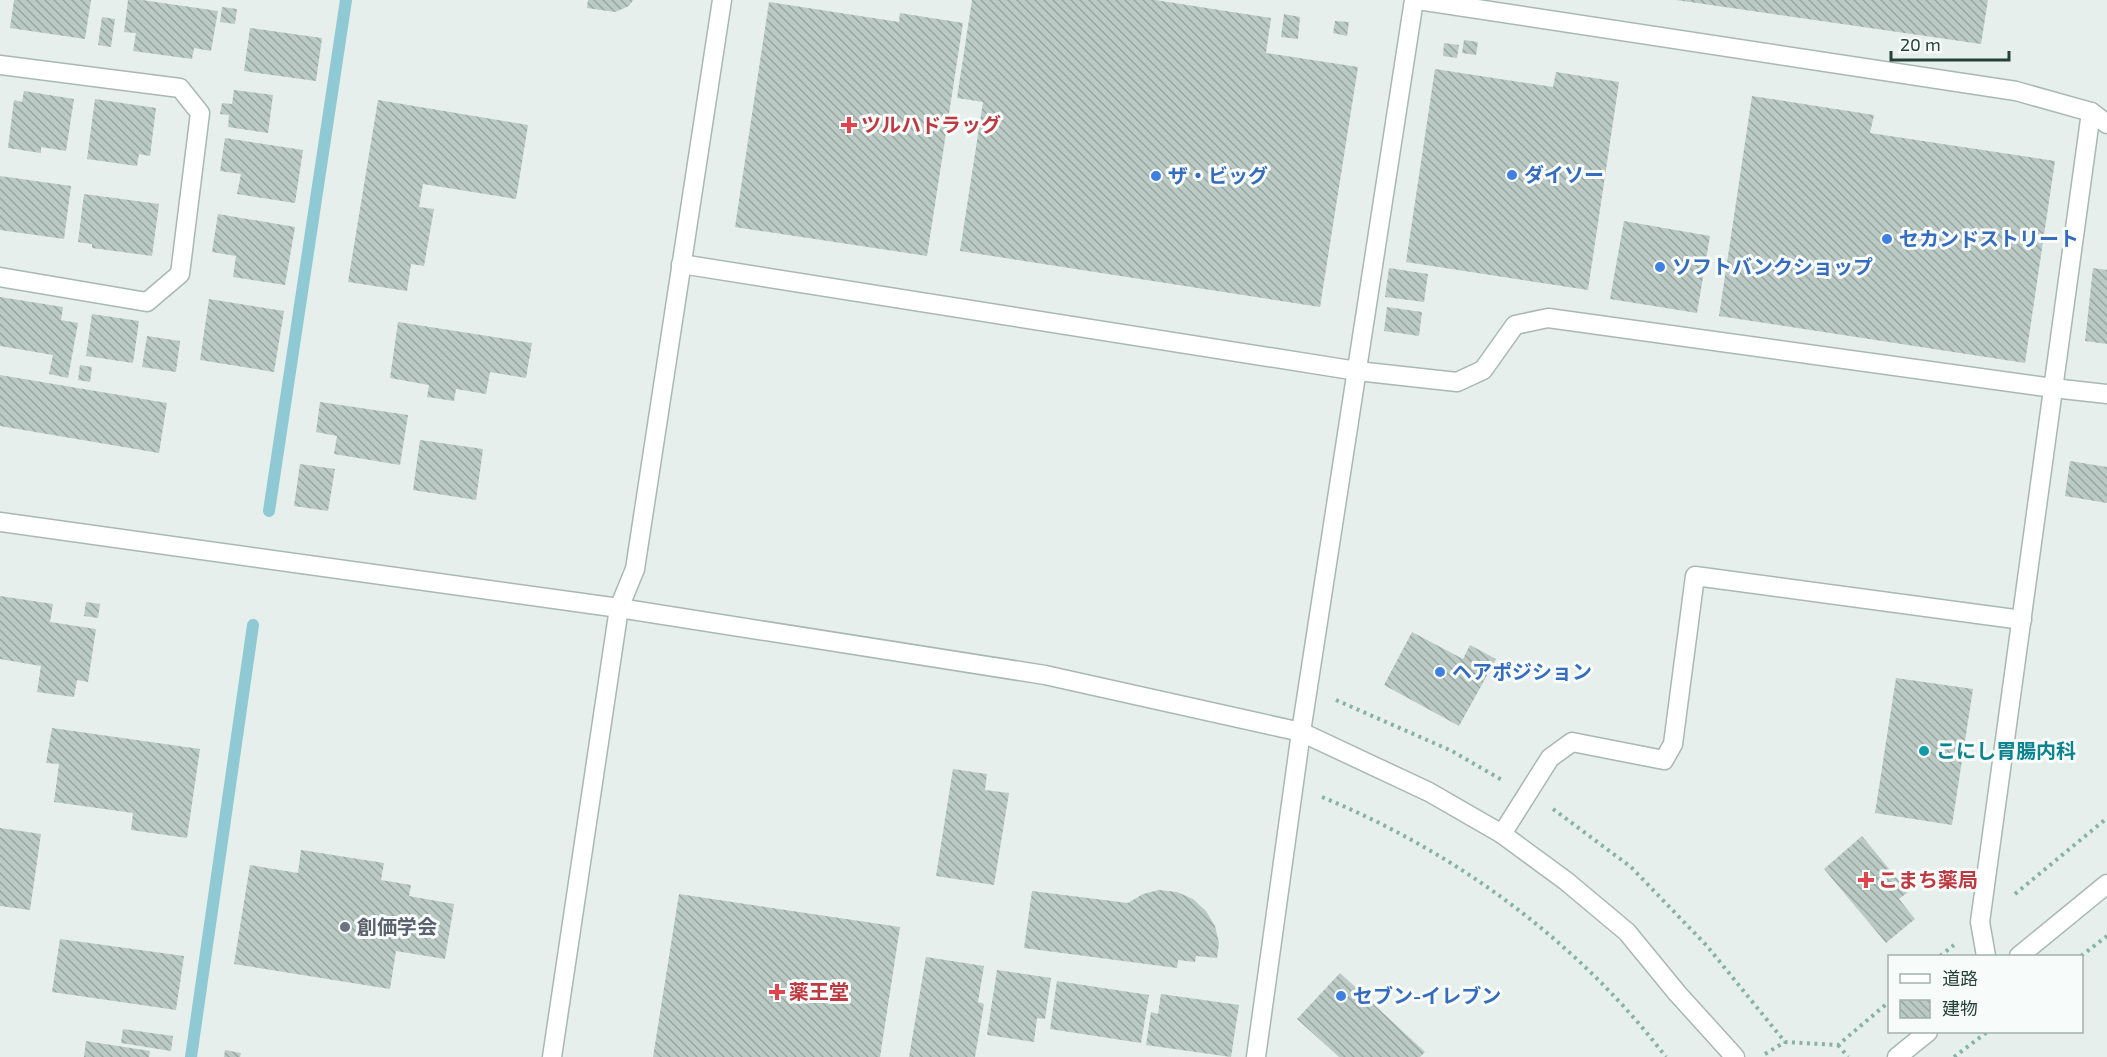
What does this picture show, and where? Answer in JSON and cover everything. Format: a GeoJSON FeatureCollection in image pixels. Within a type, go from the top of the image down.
{"type":"FeatureCollection","features":[{"type":"Feature","properties":{"kind":"street"},"geometry":{"type":"LineString","coordinates":[[552,1057],[619,608],[635,569],[722,0]]}},
{"type":"Feature","properties":{"kind":"street"},"geometry":{"type":"LineString","coordinates":[[1256,1057],[1301,732],[1416,0],[2016,91],[2091,112],[2107,124]]}},
{"type":"Feature","properties":{"kind":"street"},"geometry":{"type":"LineString","coordinates":[[0,65],[180,88],[200,113],[180,274],[147,302],[0,277]]}},
{"type":"Feature","properties":{"kind":"street"},"geometry":{"type":"LineString","coordinates":[[1986,955],[1980,922],[2091,112]]}},
{"type":"Feature","properties":{"kind":"street"},"geometry":{"type":"LineString","coordinates":[[681,264],[1357,371],[1457,382],[1483,370],[1515,325],[1548,318],[2107,394]]}},
{"type":"Feature","properties":{"kind":"street"},"geometry":{"type":"LineString","coordinates":[[0,522],[619,608],[1045,675],[1301,732],[1429,792],[1502,834],[1566,881],[1627,932],[1677,993],[1735,1057]]}},
{"type":"Feature","properties":{"kind":"street"},"geometry":{"type":"LineString","coordinates":[[1502,834],[1550,758],[1572,742],[1664,760],[1673,744],[1695,576],[2022,620]]}},
{"type":"Feature","properties":{"kind":"street"},"geometry":{"type":"LineString","coordinates":[[2021,955],[2107,884]]}},
{"type":"Feature","properties":{"kind":"street"},"geometry":{"type":"LineString","coordinates":[[1898,1057],[1927,1033]]}},
{"type":"Feature","properties":{"kind":"path"},"geometry":{"type":"LineString","coordinates":[[1308,688],[1452,751],[1557,811],[1631,867],[1707,946],[1785,1042]]}},
{"type":"Feature","properties":{"kind":"path"},"geometry":{"type":"LineString","coordinates":[[1294,785],[1353,809],[1433,851],[1508,902],[1566,947],[1645,1029],[1666,1057]]}},
{"type":"Feature","properties":{"kind":"path"},"geometry":{"type":"LineString","coordinates":[[1943,955],[2107,818]]}},
{"type":"Feature","properties":{"kind":"path"},"geometry":{"type":"LineString","coordinates":[[2083,955],[2107,936]]}},
{"type":"Feature","properties":{"kind":"path"},"geometry":{"type":"LineString","coordinates":[[1759,1057],[1785,1042],[1838,1045],[1888,1003]]}},
{"type":"Feature","properties":{"kind":"path"},"geometry":{"type":"LineString","coordinates":[[1954,1057],[1986,1033]]}},
{"type":"Feature","properties":{"kind":"path"},"geometry":{"type":"LineString","coordinates":[[1838,1045],[1848,1057]]}},
{"type":"Feature","properties":{"kind":"building"},"geometry":{"type":"Polygon","coordinates":[[[14,0],[91,0],[85,39],[10,28],[14,0]]]}},
{"type":"Feature","properties":{"kind":"building"},"geometry":{"type":"Polygon","coordinates":[[[128,0],[218,11],[211,51],[194,48],[192,59],[133,51],[136,33],[124,32],[128,0]]]}},
{"type":"Feature","properties":{"kind":"building"},"geometry":{"type":"Polygon","coordinates":[[[588,0],[633,0],[629,6],[615,12],[587,8],[588,0]]]}},
{"type":"Feature","properties":{"kind":"building","name":"ザ・ビッグ"},"geometry":{"type":"Polygon","coordinates":[[[972,0],[1155,0],[1271,18],[1266,53],[1358,67],[1320,307],[960,251],[983,102],[957,98],[972,0]]]}},
{"type":"Feature","properties":{"kind":"building"},"geometry":{"type":"Polygon","coordinates":[[[1676,0],[1988,0],[1981,44],[1676,0]]]}},
{"type":"Feature","properties":{"kind":"building","name":"ツルハドラッグ"},"geometry":{"type":"Polygon","coordinates":[[[769,2],[899,22],[900,13],[963,23],[927,256],[735,227],[769,2]]]}},
{"type":"Feature","properties":{"kind":"building"},"geometry":{"type":"Polygon","coordinates":[[[222,7],[237,9],[235,24],[220,22],[222,7]]]}},
{"type":"Feature","properties":{"kind":"building"},"geometry":{"type":"Polygon","coordinates":[[[1284,14],[1300,17],[1298,39],[1281,37],[1284,14]]]}},
{"type":"Feature","properties":{"kind":"building"},"geometry":{"type":"Polygon","coordinates":[[[102,17],[115,19],[111,47],[98,45],[102,17]]]}},
{"type":"Feature","properties":{"kind":"building"},"geometry":{"type":"Polygon","coordinates":[[[1335,21],[1349,22],[1347,36],[1333,33],[1335,21]]]}},
{"type":"Feature","properties":{"kind":"building"},"geometry":{"type":"Polygon","coordinates":[[[250,28],[322,38],[316,81],[244,71],[250,28]]]}},
{"type":"Feature","properties":{"kind":"building"},"geometry":{"type":"Polygon","coordinates":[[[1464,40],[1478,42],[1476,55],[1462,53],[1464,40]]]}},
{"type":"Feature","properties":{"kind":"building"},"geometry":{"type":"Polygon","coordinates":[[[1444,43],[1459,45],[1457,58],[1443,56],[1444,43]]]}},
{"type":"Feature","properties":{"kind":"building","name":"ダイソー"},"geometry":{"type":"Polygon","coordinates":[[[1435,69],[1553,87],[1556,72],[1619,82],[1588,290],[1406,262],[1435,69]]]}},
{"type":"Feature","properties":{"kind":"building"},"geometry":{"type":"Polygon","coordinates":[[[234,90],[273,95],[268,133],[228,127],[229,115],[220,114],[222,103],[232,104],[234,90]]]}},
{"type":"Feature","properties":{"kind":"building"},"geometry":{"type":"Polygon","coordinates":[[[24,91],[74,99],[66,151],[41,147],[41,153],[8,148],[14,100],[22,102],[24,91]]]}},
{"type":"Feature","properties":{"kind":"building","name":"セカンドストリート"},"geometry":{"type":"Polygon","coordinates":[[[1752,96],[1874,115],[1870,133],[2055,161],[2025,363],[1719,316],[1752,96]]]}},
{"type":"Feature","properties":{"kind":"building"},"geometry":{"type":"Polygon","coordinates":[[[95,99],[156,108],[150,156],[139,154],[137,166],[87,159],[95,99]]]}},
{"type":"Feature","properties":{"kind":"building"},"geometry":{"type":"Polygon","coordinates":[[[378,100],[528,125],[516,199],[423,184],[419,207],[434,209],[424,266],[411,264],[407,291],[348,282],[378,100]]]}},
{"type":"Feature","properties":{"kind":"building"},"geometry":{"type":"Polygon","coordinates":[[[225,138],[303,150],[295,203],[237,194],[241,174],[220,171],[225,138]]]}},
{"type":"Feature","properties":{"kind":"building"},"geometry":{"type":"Polygon","coordinates":[[[0,176],[71,186],[64,239],[0,230],[0,176]]]}},
{"type":"Feature","properties":{"kind":"building"},"geometry":{"type":"Polygon","coordinates":[[[84,194],[159,204],[152,256],[92,248],[92,244],[78,242],[84,194]]]}},
{"type":"Feature","properties":{"kind":"building"},"geometry":{"type":"Polygon","coordinates":[[[218,214],[295,227],[285,285],[233,277],[236,256],[212,252],[218,214]]]}},
{"type":"Feature","properties":{"kind":"building","name":"ソフトバンクショップ"},"geometry":{"type":"Polygon","coordinates":[[[1624,221],[1710,236],[1697,313],[1610,299],[1624,221]]]}},
{"type":"Feature","properties":{"kind":"building"},"geometry":{"type":"Polygon","coordinates":[[[1389,268],[1428,274],[1424,302],[1385,297],[1389,268]]]}},
{"type":"Feature","properties":{"kind":"building"},"geometry":{"type":"Polygon","coordinates":[[[2093,268],[2107,270],[2107,344],[2085,341],[2093,268]]]}},
{"type":"Feature","properties":{"kind":"building"},"geometry":{"type":"Polygon","coordinates":[[[0,297],[63,307],[61,320],[78,323],[68,378],[49,374],[53,355],[0,346],[0,297]]]}},
{"type":"Feature","properties":{"kind":"building"},"geometry":{"type":"Polygon","coordinates":[[[209,299],[284,311],[274,372],[200,360],[209,299]]]}},
{"type":"Feature","properties":{"kind":"building"},"geometry":{"type":"Polygon","coordinates":[[[1387,307],[1422,312],[1419,336],[1384,331],[1387,307]]]}},
{"type":"Feature","properties":{"kind":"building"},"geometry":{"type":"Polygon","coordinates":[[[92,314],[139,321],[133,363],[86,356],[92,314]]]}},
{"type":"Feature","properties":{"kind":"building"},"geometry":{"type":"Polygon","coordinates":[[[398,322],[532,343],[526,378],[490,372],[486,394],[456,389],[454,401],[427,397],[429,385],[390,378],[398,322]]]}},
{"type":"Feature","properties":{"kind":"building"},"geometry":{"type":"Polygon","coordinates":[[[147,336],[180,341],[176,372],[142,367],[147,336]]]}},
{"type":"Feature","properties":{"kind":"building"},"geometry":{"type":"Polygon","coordinates":[[[80,365],[92,367],[90,382],[78,380],[80,365]]]}},
{"type":"Feature","properties":{"kind":"building"},"geometry":{"type":"Polygon","coordinates":[[[0,375],[167,403],[159,453],[0,426],[0,375]]]}},
{"type":"Feature","properties":{"kind":"building"},"geometry":{"type":"Polygon","coordinates":[[[320,402],[408,415],[400,465],[334,454],[337,436],[316,432],[320,402]]]}},
{"type":"Feature","properties":{"kind":"building"},"geometry":{"type":"Polygon","coordinates":[[[420,440],[483,449],[476,500],[413,490],[420,440]]]}},
{"type":"Feature","properties":{"kind":"building"},"geometry":{"type":"Polygon","coordinates":[[[2070,461],[2107,467],[2107,503],[2065,496],[2070,461]]]}},
{"type":"Feature","properties":{"kind":"building"},"geometry":{"type":"Polygon","coordinates":[[[300,464],[335,469],[328,511],[294,506],[300,464]]]}},
{"type":"Feature","properties":{"kind":"building"},"geometry":{"type":"Polygon","coordinates":[[[0,596],[53,604],[50,622],[96,629],[88,682],[77,680],[74,697],[37,692],[41,666],[0,659],[0,596]]]}},
{"type":"Feature","properties":{"kind":"building"},"geometry":{"type":"Polygon","coordinates":[[[86,602],[100,604],[98,618],[84,616],[86,602]]]}},
{"type":"Feature","properties":{"kind":"building","name":"ヘアポジション"},"geometry":{"type":"Polygon","coordinates":[[[1412,632],[1463,659],[1470,645],[1496,659],[1459,726],[1384,685],[1412,632]]]}},
{"type":"Feature","properties":{"kind":"building","name":"こにし胃腸内科"},"geometry":{"type":"Polygon","coordinates":[[[1896,678],[1973,689],[1952,825],[1875,813],[1896,678]]]}},
{"type":"Feature","properties":{"kind":"building"},"geometry":{"type":"Polygon","coordinates":[[[52,728],[200,749],[187,838],[131,830],[133,813],[54,802],[59,764],[46,763],[52,728]]]}},
{"type":"Feature","properties":{"kind":"building"},"geometry":{"type":"Polygon","coordinates":[[[953,769],[987,774],[985,790],[1009,793],[994,885],[936,876],[953,769]]]}},
{"type":"Feature","properties":{"kind":"building"},"geometry":{"type":"Polygon","coordinates":[[[0,828],[41,834],[30,910],[0,906],[0,828]]]}},
{"type":"Feature","properties":{"kind":"building","name":"こまち薬局"},"geometry":{"type":"Polygon","coordinates":[[[1862,836],[1908,892],[1899,899],[1915,919],[1886,943],[1824,869],[1862,836]]]}},
{"type":"Feature","properties":{"kind":"building","name":"創価学会"},"geometry":{"type":"Polygon","coordinates":[[[301,850],[384,863],[381,880],[411,885],[409,896],[454,904],[445,959],[396,951],[390,989],[234,964],[250,865],[298,873],[301,850]]]}},
{"type":"Feature","properties":{"kind":"building"},"geometry":{"type":"Polygon","coordinates":[[[1159,890],[1177,892],[1193,899],[1206,911],[1215,926],[1219,943],[1217,958],[1196,956],[1195,962],[1178,960],[1177,968],[1024,948],[1032,891],[1128,903],[1143,894],[1159,890]]]}},
{"type":"Feature","properties":{"kind":"building","name":"薬王堂"},"geometry":{"type":"Polygon","coordinates":[[[679,894],[900,927],[880,1057],[653,1057],[679,894]]]}},
{"type":"Feature","properties":{"kind":"building"},"geometry":{"type":"Polygon","coordinates":[[[60,939],[184,956],[176,1010],[52,992],[60,939]]]}},
{"type":"Feature","properties":{"kind":"building"},"geometry":{"type":"Polygon","coordinates":[[[926,957],[984,966],[978,1002],[984,1004],[975,1057],[909,1057],[926,957]]]}},
{"type":"Feature","properties":{"kind":"building"},"geometry":{"type":"Polygon","coordinates":[[[997,970],[1051,978],[1045,1019],[1037,1018],[1034,1042],[987,1035],[997,970]]]}},
{"type":"Feature","properties":{"kind":"building","name":"セブン-イレブン"},"geometry":{"type":"Polygon","coordinates":[[[1340,973],[1425,1052],[1420,1057],[1339,1057],[1297,1019],[1340,973]]]}},
{"type":"Feature","properties":{"kind":"building"},"geometry":{"type":"Polygon","coordinates":[[[1057,981],[1149,995],[1141,1043],[1050,1029],[1057,981]]]}},
{"type":"Feature","properties":{"kind":"building"},"geometry":{"type":"Polygon","coordinates":[[[1161,994],[1239,1005],[1231,1057],[1146,1045],[1151,1012],[1158,1014],[1161,994]]]}},
{"type":"Feature","properties":{"kind":"building"},"geometry":{"type":"Polygon","coordinates":[[[123,1029],[173,1036],[171,1051],[121,1043],[123,1029]]]}},
{"type":"Feature","properties":{"kind":"building"},"geometry":{"type":"Polygon","coordinates":[[[86,1041],[150,1051],[149,1057],[84,1057],[86,1041]]]}},
{"type":"Feature","properties":{"kind":"building"},"geometry":{"type":"Polygon","coordinates":[[[225,1050],[241,1053],[240,1057],[224,1057],[225,1050]]]}},
{"type":"Feature","properties":{"kind":"waterway"},"geometry":{"type":"LineString","coordinates":[[269,511],[346,0]]}},
{"type":"Feature","properties":{"kind":"waterway"},"geometry":{"type":"LineString","coordinates":[[191,1057],[253,625]]}},
{"type":"Feature","properties":{"kind":"place","name":"ツルハドラッグ"},"geometry":{"type":"Point","coordinates":[849,125]}},
{"type":"Feature","properties":{"kind":"place","name":"ダイソー"},"geometry":{"type":"Point","coordinates":[1512,175]}},
{"type":"Feature","properties":{"kind":"place","name":"ザ・ビッグ"},"geometry":{"type":"Point","coordinates":[1156,176]}},
{"type":"Feature","properties":{"kind":"place","name":"セカンドストリート"},"geometry":{"type":"Point","coordinates":[1887,239]}},
{"type":"Feature","properties":{"kind":"place","name":"ソフトバンクショップ"},"geometry":{"type":"Point","coordinates":[1660,267]}},
{"type":"Feature","properties":{"kind":"place","name":"ヘアポジション"},"geometry":{"type":"Point","coordinates":[1440,672]}},
{"type":"Feature","properties":{"kind":"place","name":"こにし胃腸内科"},"geometry":{"type":"Point","coordinates":[1924,751]}},
{"type":"Feature","properties":{"kind":"place","name":"こまち薬局"},"geometry":{"type":"Point","coordinates":[1866,880]}},
{"type":"Feature","properties":{"kind":"place","name":"創価学会"},"geometry":{"type":"Point","coordinates":[345,927]}},
{"type":"Feature","properties":{"kind":"place","name":"薬王堂"},"geometry":{"type":"Point","coordinates":[777,992]}},
{"type":"Feature","properties":{"kind":"place","name":"セブン-イレブン"},"geometry":{"type":"Point","coordinates":[1341,996]}}]}
